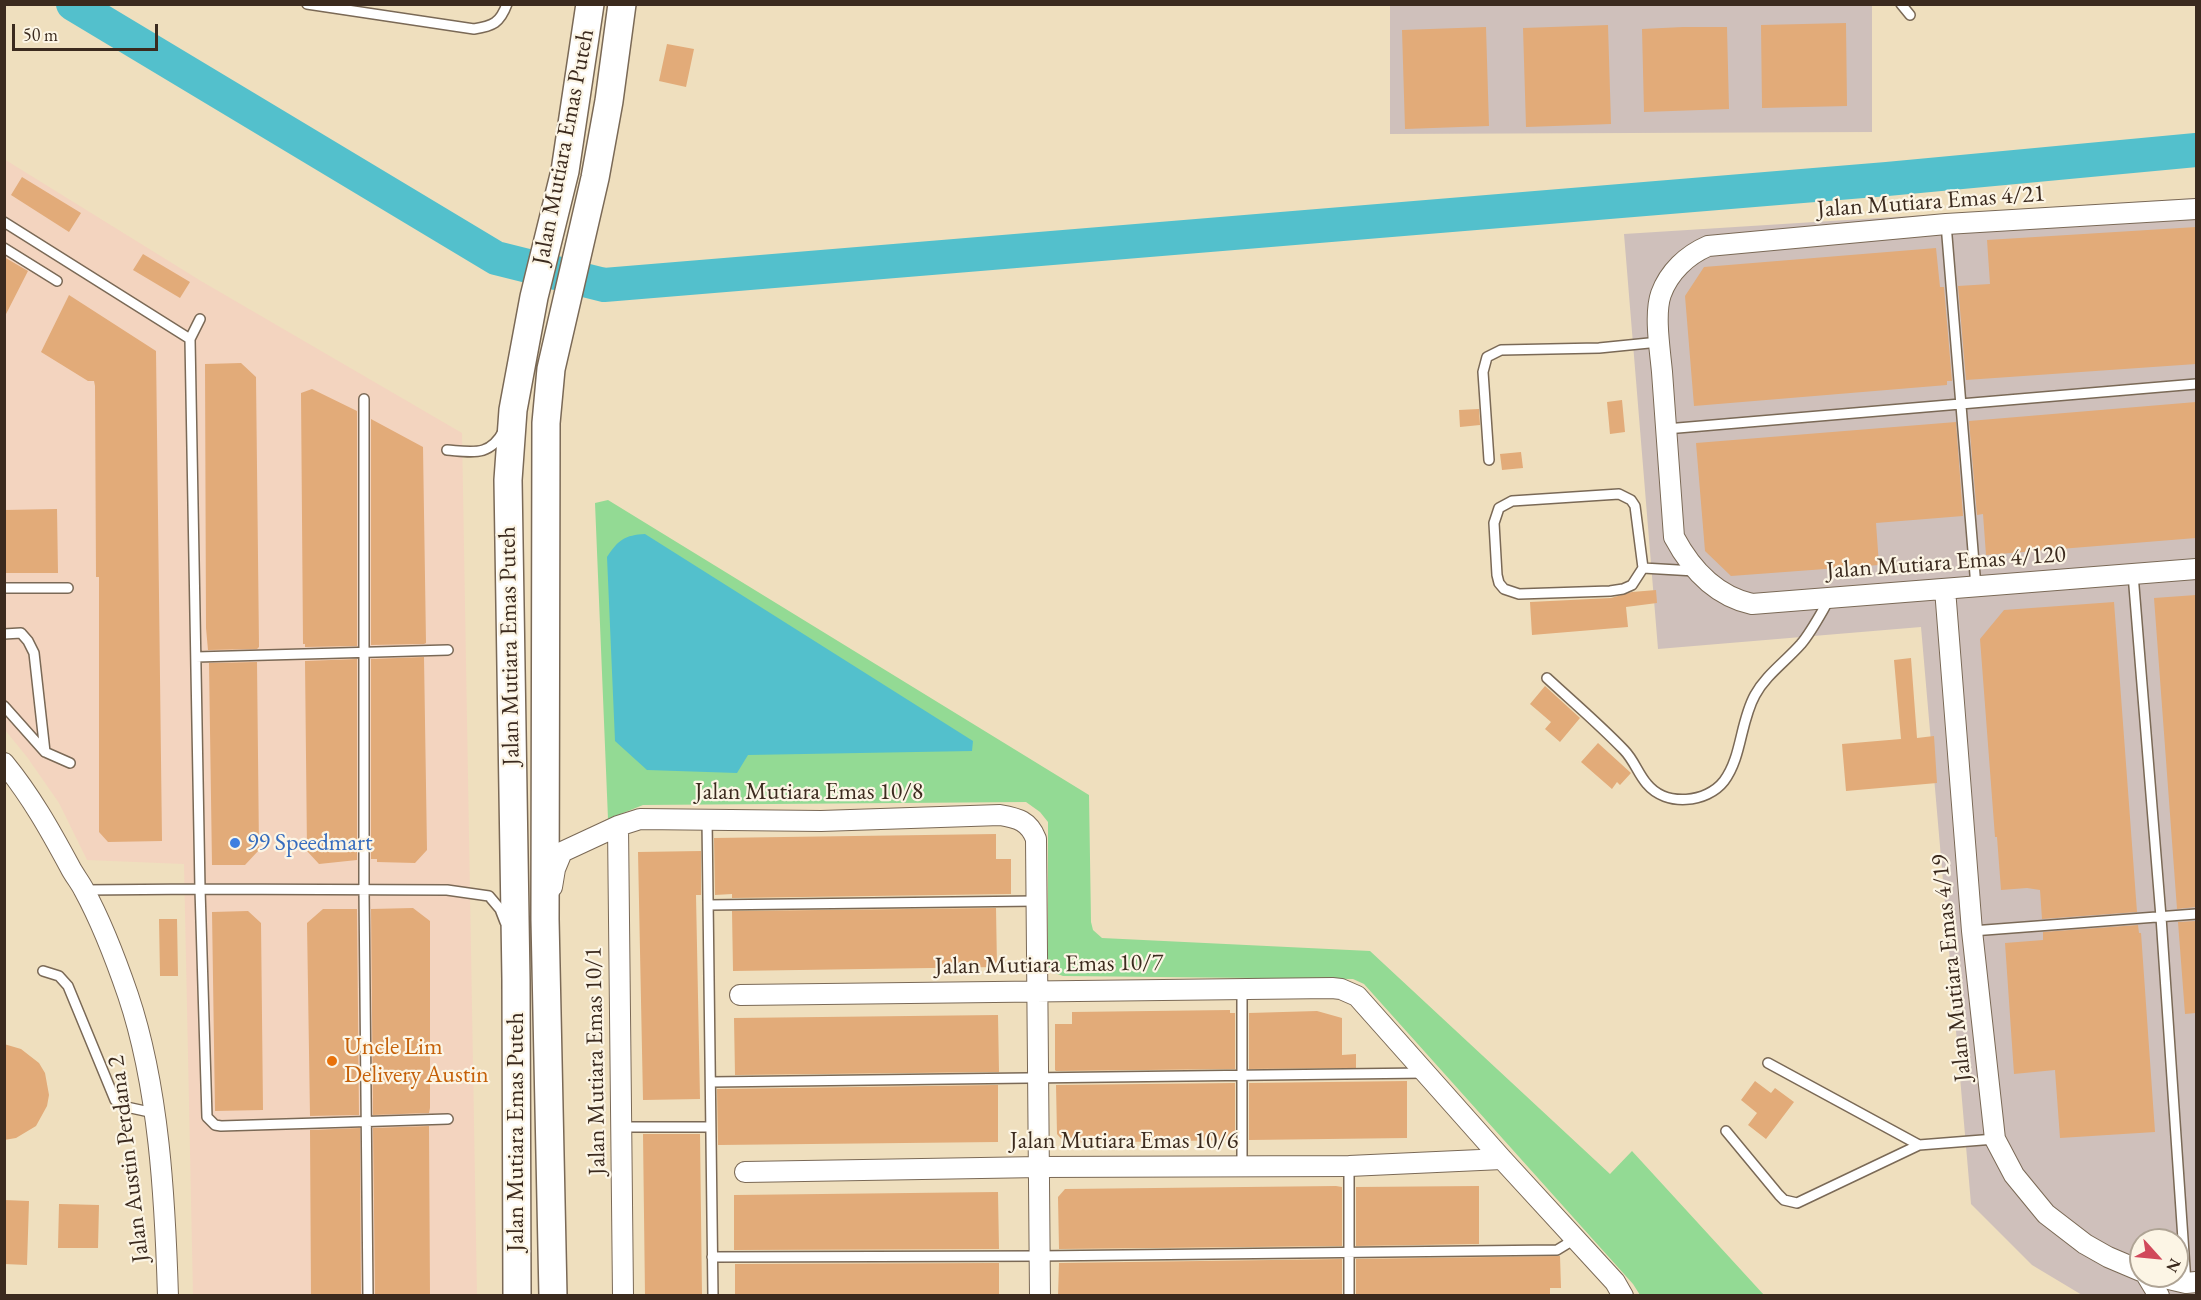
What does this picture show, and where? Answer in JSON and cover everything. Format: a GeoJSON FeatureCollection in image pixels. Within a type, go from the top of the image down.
{"type":"FeatureCollection","features":[{"type":"Feature","properties":{"kind":"street","name":"Jalan Mutiara Emas Puteh"},"geometry":{"type":"LineString","coordinates":[[517,1296],[516,980],[508,480],[513,410],[534,297],[565,171],[590,4]]}},
{"type":"Feature","properties":{"kind":"street","name":"Jalan Mutiara Emas Puteh"},"geometry":{"type":"LineString","coordinates":[[553,1296],[545,919],[546,423],[551,369],[597,167],[622,4]]}},
{"type":"Feature","properties":{"kind":"street","name":"Jalan Mutiara Emas 4/21"},"geometry":{"type":"LineString","coordinates":[[1677,268],[1692,255],[1708,246],[1946,224],[2196,209]]}},
{"type":"Feature","properties":{"kind":"street","name":"Jalan Mutiara Emas 4/120"},"geometry":{"type":"LineString","coordinates":[[1677,268],[1665,285],[1658,303],[1674,537],[1681,550],[1702,576],[1728,595],[1752,604],[2196,569]]}},
{"type":"Feature","properties":{"kind":"street","name":"Jalan Mutiara Emas 4/19"},"geometry":{"type":"LineString","coordinates":[[1945,589],[1972,931],[1995,1139],[2014,1175],[2046,1214],[2085,1244],[2129,1266]]}},
{"type":"Feature","properties":{"kind":"street","name":"Jalan Austin Perdana 2"},"geometry":{"type":"LineString","coordinates":[[4,763],[42,815],[85,890],[114,956],[128,997],[140,1036],[154,1113],[166,1232],[168,1296]]}},
{"type":"Feature","properties":{"kind":"street","name":"Jalan Mutiara Emas 10/8"},"geometry":{"type":"LineString","coordinates":[[545,919],[555,869],[562,852],[618,826],[640,819],[821,821],[1000,815],[1024,821],[1034,833],[1036,839],[1036,901]]}},
{"type":"Feature","properties":{"kind":"street","name":"Jalan Mutiara Emas 10/1"},"geometry":{"type":"LineString","coordinates":[[618,826],[623,1296]]}},
{"type":"Feature","properties":{"kind":"street"},"geometry":{"type":"LineString","coordinates":[[1036,901],[1040,1296]]}},
{"type":"Feature","properties":{"kind":"street","name":"Jalan Mutiara Emas 10/7"},"geometry":{"type":"LineString","coordinates":[[740,995],[1038,990],[1341,989],[1357,996],[1424,1073]]}},
{"type":"Feature","properties":{"kind":"street"},"geometry":{"type":"LineString","coordinates":[[1424,1073],[1616,1282],[1623,1296]]}},
{"type":"Feature","properties":{"kind":"street","name":"Jalan Mutiara Emas 10/6"},"geometry":{"type":"LineString","coordinates":[[746,1172],[1040,1167],[1349,1166],[1502,1159]]}},
{"type":"Feature","properties":{"kind":"lane"},"geometry":{"type":"LineString","coordinates":[[307,4],[474,29],[492,26],[503,14],[507,4]]}},
{"type":"Feature","properties":{"kind":"lane"},"geometry":{"type":"LineString","coordinates":[[1901,4],[1910,15]]}},
{"type":"Feature","properties":{"kind":"lane"},"geometry":{"type":"LineString","coordinates":[[4,222],[190,339]]}},
{"type":"Feature","properties":{"kind":"lane"},"geometry":{"type":"LineString","coordinates":[[1946,224],[1976,587]]}},
{"type":"Feature","properties":{"kind":"lane"},"geometry":{"type":"LineString","coordinates":[[4,248],[57,281]]}},
{"type":"Feature","properties":{"kind":"lane"},"geometry":{"type":"LineString","coordinates":[[200,319],[190,339],[200,889],[207,1117],[215,1125],[221,1126],[448,1119]]}},
{"type":"Feature","properties":{"kind":"lane"},"geometry":{"type":"LineString","coordinates":[[1489,460],[1482,372],[1487,357],[1494,352],[1599,348],[1659,342]]}},
{"type":"Feature","properties":{"kind":"lane"},"geometry":{"type":"LineString","coordinates":[[1666,429],[2196,384]]}},
{"type":"Feature","properties":{"kind":"lane"},"geometry":{"type":"LineString","coordinates":[[364,399],[363,890],[368,1296]]}},
{"type":"Feature","properties":{"kind":"lane"},"geometry":{"type":"LineString","coordinates":[[447,450],[477,452],[487,450],[495,444],[513,410]]}},
{"type":"Feature","properties":{"kind":"lane"},"geometry":{"type":"LineString","coordinates":[[1624,496],[1631,500],[1637,513],[1643,568],[1636,582],[1623,589],[1511,593],[1499,583],[1497,575],[1495,515],[1505,503],[1512,501],[1624,496]]}},
{"type":"Feature","properties":{"kind":"lane"},"geometry":{"type":"LineString","coordinates":[[1643,568],[1702,576]]}},
{"type":"Feature","properties":{"kind":"lane"},"geometry":{"type":"LineString","coordinates":[[2133,574],[2191,1283]]}},
{"type":"Feature","properties":{"kind":"lane"},"geometry":{"type":"LineString","coordinates":[[4,588],[68,588]]}},
{"type":"Feature","properties":{"kind":"lane"},"geometry":{"type":"LineString","coordinates":[[1547,678],[1626,751],[1646,784],[1654,790],[1679,800],[1702,797],[1720,786],[1732,767],[1750,705],[1757,692],[1772,672],[1803,642],[1830,598]]}},
{"type":"Feature","properties":{"kind":"lane"},"geometry":{"type":"LineString","coordinates":[[4,634],[21,633],[34,653],[45,752]]}},
{"type":"Feature","properties":{"kind":"lane"},"geometry":{"type":"LineString","coordinates":[[196,657],[448,650]]}},
{"type":"Feature","properties":{"kind":"lane"},"geometry":{"type":"LineString","coordinates":[[4,706],[45,752],[70,763]]}},
{"type":"Feature","properties":{"kind":"lane"},"geometry":{"type":"LineString","coordinates":[[707,819],[712,1296]]}},
{"type":"Feature","properties":{"kind":"lane"},"geometry":{"type":"LineString","coordinates":[[85,890],[447,890],[480,894],[489,896],[495,901],[506,926],[516,980]]}},
{"type":"Feature","properties":{"kind":"lane"},"geometry":{"type":"LineString","coordinates":[[709,905],[1036,901]]}},
{"type":"Feature","properties":{"kind":"lane"},"geometry":{"type":"LineString","coordinates":[[1972,931],[2196,914]]}},
{"type":"Feature","properties":{"kind":"lane"},"geometry":{"type":"LineString","coordinates":[[43,971],[59,976],[68,986],[115,1100],[122,1106],[154,1113]]}},
{"type":"Feature","properties":{"kind":"lane"},"geometry":{"type":"LineString","coordinates":[[1242,989],[1242,1166]]}},
{"type":"Feature","properties":{"kind":"lane"},"geometry":{"type":"LineString","coordinates":[[1768,1063],[1919,1145]]}},
{"type":"Feature","properties":{"kind":"lane"},"geometry":{"type":"LineString","coordinates":[[711,1082],[1424,1073]]}},
{"type":"Feature","properties":{"kind":"lane"},"geometry":{"type":"LineString","coordinates":[[623,1127],[710,1127]]}},
{"type":"Feature","properties":{"kind":"lane"},"geometry":{"type":"LineString","coordinates":[[1726,1131],[1779,1195],[1790,1202],[1804,1200],[1831,1185],[1919,1145],[1995,1139]]}},
{"type":"Feature","properties":{"kind":"lane"},"geometry":{"type":"LineString","coordinates":[[1349,1166],[1349,1296]]}},
{"type":"Feature","properties":{"kind":"lane"},"geometry":{"type":"LineString","coordinates":[[712,1257],[1557,1250],[1575,1239]]}},
{"type":"Feature","properties":{"kind":"shaded area"},"geometry":{"type":"Polygon","coordinates":[[[1390,5],[1872,5],[1872,132],[1390,134],[1390,5]]]}},
{"type":"Feature","properties":{"kind":"shaded area"},"geometry":{"type":"Polygon","coordinates":[[[4,159],[201,281],[462,433],[477,1295],[193,1295],[184,864],[87,860],[59,803],[5,730],[4,159]]]}},
{"type":"Feature","properties":{"kind":"shaded area"},"geometry":{"type":"Polygon","coordinates":[[[2196,198],[2196,1295],[2082,1295],[2032,1265],[1971,1204],[1921,627],[1658,649],[1624,234],[2196,198]]]}},
{"type":"Feature","properties":{"kind":"green space"},"geometry":{"type":"Polygon","coordinates":[[[608,500],[1089,795],[1091,922],[1093,930],[1102,938],[1370,951],[1610,1174],[1632,1151],[1764,1295],[1640,1295],[1633,1284],[1364,984],[1353,979],[1063,976],[1052,972],[1048,966],[1048,822],[1040,812],[1026,802],[643,805],[608,819],[595,503],[608,500]]]}},
{"type":"Feature","properties":{"kind":"water"},"geometry":{"type":"Polygon","coordinates":[[[645,534],[973,741],[972,751],[748,755],[737,773],[647,770],[615,741],[607,557],[623,540],[645,534]]]}},
{"type":"Feature","properties":{"kind":"building"},"geometry":{"type":"Polygon","coordinates":[[[1846,23],[1847,106],[1762,108],[1761,25],[1846,23]]]}},
{"type":"Feature","properties":{"kind":"building"},"geometry":{"type":"Polygon","coordinates":[[[1608,25],[1611,124],[1526,127],[1523,28],[1608,25]]]}},
{"type":"Feature","properties":{"kind":"building"},"geometry":{"type":"Polygon","coordinates":[[[1486,27],[1489,126],[1405,129],[1402,30],[1486,27]]]}},
{"type":"Feature","properties":{"kind":"building"},"geometry":{"type":"Polygon","coordinates":[[[1727,27],[1729,109],[1644,112],[1642,29],[1727,27]]]}},
{"type":"Feature","properties":{"kind":"building"},"geometry":{"type":"Polygon","coordinates":[[[667,44],[694,49],[686,87],[659,81],[667,44]]]}},
{"type":"Feature","properties":{"kind":"building"},"geometry":{"type":"Polygon","coordinates":[[[22,177],[81,213],[69,232],[11,195],[22,177]]]}},
{"type":"Feature","properties":{"kind":"building"},"geometry":{"type":"Polygon","coordinates":[[[2196,227],[2196,364],[1966,380],[1958,286],[1990,284],[1987,240],[2196,227]]]}},
{"type":"Feature","properties":{"kind":"building"},"geometry":{"type":"Polygon","coordinates":[[[1936,248],[1940,287],[1944,287],[1952,381],[1947,381],[1947,385],[1694,406],[1685,296],[1704,267],[1936,248]]]}},
{"type":"Feature","properties":{"kind":"building"},"geometry":{"type":"Polygon","coordinates":[[[143,254],[190,282],[180,298],[133,270],[143,254]]]}},
{"type":"Feature","properties":{"kind":"building"},"geometry":{"type":"Polygon","coordinates":[[[4,257],[28,271],[4,318],[4,257]]]}},
{"type":"Feature","properties":{"kind":"building"},"geometry":{"type":"Polygon","coordinates":[[[69,295],[156,351],[162,841],[108,842],[99,832],[99,577],[96,577],[95,386],[94,381],[88,381],[41,352],[69,295]]]}},
{"type":"Feature","properties":{"kind":"building"},"geometry":{"type":"Polygon","coordinates":[[[241,363],[256,377],[259,647],[257,649],[208,650],[205,364],[241,363]]]}},
{"type":"Feature","properties":{"kind":"building"},"geometry":{"type":"Polygon","coordinates":[[[312,389],[357,411],[357,646],[305,647],[303,644],[301,393],[312,389]]]}},
{"type":"Feature","properties":{"kind":"building"},"geometry":{"type":"Polygon","coordinates":[[[1622,400],[1625,432],[1610,434],[1607,402],[1622,400]]]}},
{"type":"Feature","properties":{"kind":"building"},"geometry":{"type":"Polygon","coordinates":[[[2196,402],[2196,538],[1986,555],[1983,514],[1977,515],[1969,421],[2196,402]]]}},
{"type":"Feature","properties":{"kind":"building"},"geometry":{"type":"Polygon","coordinates":[[[1479,409],[1480,425],[1460,427],[1459,410],[1479,409]]]}},
{"type":"Feature","properties":{"kind":"building"},"geometry":{"type":"Polygon","coordinates":[[[371,419],[423,447],[426,643],[424,644],[371,645],[371,419]]]}},
{"type":"Feature","properties":{"kind":"building"},"geometry":{"type":"Polygon","coordinates":[[[1956,422],[1963,516],[1876,523],[1879,565],[1731,576],[1705,551],[1696,443],[1956,422]]]}},
{"type":"Feature","properties":{"kind":"building"},"geometry":{"type":"Polygon","coordinates":[[[1521,452],[1523,468],[1502,470],[1500,454],[1521,452]]]}},
{"type":"Feature","properties":{"kind":"building"},"geometry":{"type":"Polygon","coordinates":[[[57,509],[58,573],[4,573],[4,510],[57,509]]]}},
{"type":"Feature","properties":{"kind":"building"},"geometry":{"type":"Polygon","coordinates":[[[1656,590],[1657,603],[1626,607],[1628,627],[1532,635],[1530,602],[1611,598],[1632,592],[1656,590]]]}},
{"type":"Feature","properties":{"kind":"building"},"geometry":{"type":"Polygon","coordinates":[[[2196,595],[2196,907],[2177,909],[2154,598],[2196,595]]]}},
{"type":"Feature","properties":{"kind":"building"},"geometry":{"type":"Polygon","coordinates":[[[2114,602],[2137,912],[2042,919],[2040,890],[2027,888],[2001,890],[1980,639],[2004,610],[2114,602]]]}},
{"type":"Feature","properties":{"kind":"building"},"geometry":{"type":"Polygon","coordinates":[[[424,657],[427,850],[415,863],[377,862],[377,859],[371,859],[371,659],[424,657]]]}},
{"type":"Feature","properties":{"kind":"building"},"geometry":{"type":"Polygon","coordinates":[[[1911,658],[1917,738],[1934,736],[1937,783],[1846,791],[1842,744],[1901,739],[1894,660],[1911,658]]]}},
{"type":"Feature","properties":{"kind":"building"},"geometry":{"type":"Polygon","coordinates":[[[357,659],[357,860],[319,864],[307,851],[305,661],[357,659]]]}},
{"type":"Feature","properties":{"kind":"building"},"geometry":{"type":"Polygon","coordinates":[[[257,662],[259,850],[245,865],[212,865],[209,663],[257,662]]]}},
{"type":"Feature","properties":{"kind":"building"},"geometry":{"type":"Polygon","coordinates":[[[1545,686],[1580,718],[1560,742],[1545,729],[1551,722],[1530,704],[1545,686]]]}},
{"type":"Feature","properties":{"kind":"building"},"geometry":{"type":"Polygon","coordinates":[[[1598,743],[1631,773],[1620,785],[1617,782],[1612,789],[1581,762],[1598,743]]]}},
{"type":"Feature","properties":{"kind":"building"},"geometry":{"type":"Polygon","coordinates":[[[996,834],[996,859],[1011,859],[1011,894],[732,898],[732,894],[715,895],[714,838],[996,834]]]}},
{"type":"Feature","properties":{"kind":"building"},"geometry":{"type":"Polygon","coordinates":[[[701,851],[701,895],[696,895],[700,1099],[643,1100],[638,852],[701,851]]]}},
{"type":"Feature","properties":{"kind":"building"},"geometry":{"type":"Polygon","coordinates":[[[413,908],[430,921],[430,1108],[429,1113],[373,1115],[371,909],[413,908]]]}},
{"type":"Feature","properties":{"kind":"building"},"geometry":{"type":"Polygon","coordinates":[[[996,908],[997,967],[733,971],[732,911],[996,908]]]}},
{"type":"Feature","properties":{"kind":"building"},"geometry":{"type":"Polygon","coordinates":[[[323,909],[357,909],[359,1115],[310,1116],[307,923],[323,909]]]}},
{"type":"Feature","properties":{"kind":"building"},"geometry":{"type":"Polygon","coordinates":[[[248,911],[261,923],[263,1110],[215,1111],[212,912],[248,911]]]}},
{"type":"Feature","properties":{"kind":"building"},"geometry":{"type":"Polygon","coordinates":[[[159,919],[177,919],[178,976],[160,976],[159,919]]]}},
{"type":"Feature","properties":{"kind":"building"},"geometry":{"type":"Polygon","coordinates":[[[2196,921],[2196,1013],[2185,1014],[2178,922],[2196,921]]]}},
{"type":"Feature","properties":{"kind":"building"},"geometry":{"type":"Polygon","coordinates":[[[2138,925],[2139,933],[2141,933],[2155,1132],[2060,1138],[2055,1070],[2014,1074],[2005,943],[2043,940],[2043,932],[2138,925]]]}},
{"type":"Feature","properties":{"kind":"building"},"geometry":{"type":"Polygon","coordinates":[[[1230,1010],[1230,1013],[1235,1013],[1235,1069],[1055,1070],[1055,1024],[1072,1024],[1072,1012],[1230,1010]]]}},
{"type":"Feature","properties":{"kind":"building"},"geometry":{"type":"Polygon","coordinates":[[[1317,1011],[1342,1018],[1342,1055],[1356,1054],[1356,1068],[1249,1069],[1249,1013],[1317,1011]]]}},
{"type":"Feature","properties":{"kind":"building"},"geometry":{"type":"Polygon","coordinates":[[[998,1015],[999,1072],[735,1075],[734,1018],[998,1015]]]}},
{"type":"Feature","properties":{"kind":"building"},"geometry":{"type":"Polygon","coordinates":[[[4,1044],[21,1049],[39,1063],[45,1073],[49,1095],[47,1106],[36,1126],[16,1138],[4,1140],[4,1044]]]}},
{"type":"Feature","properties":{"kind":"building"},"geometry":{"type":"Polygon","coordinates":[[[1407,1081],[1407,1138],[1249,1140],[1249,1083],[1407,1081]]]}},
{"type":"Feature","properties":{"kind":"building"},"geometry":{"type":"Polygon","coordinates":[[[1755,1081],[1771,1093],[1775,1088],[1794,1102],[1766,1139],[1748,1125],[1757,1113],[1741,1100],[1755,1081]]]}},
{"type":"Feature","properties":{"kind":"building"},"geometry":{"type":"Polygon","coordinates":[[[1235,1083],[1235,1140],[1065,1143],[1057,1134],[1056,1085],[1235,1083]]]}},
{"type":"Feature","properties":{"kind":"building"},"geometry":{"type":"Polygon","coordinates":[[[998,1085],[998,1142],[718,1145],[717,1089],[998,1085]]]}},
{"type":"Feature","properties":{"kind":"building"},"geometry":{"type":"Polygon","coordinates":[[[429,1126],[430,1296],[375,1296],[373,1128],[429,1126]]]}},
{"type":"Feature","properties":{"kind":"building"},"geometry":{"type":"Polygon","coordinates":[[[360,1128],[361,1296],[311,1296],[310,1130],[360,1128]]]}},
{"type":"Feature","properties":{"kind":"building"},"geometry":{"type":"Polygon","coordinates":[[[643,1134],[700,1134],[702,1296],[645,1296],[643,1134]]]}},
{"type":"Feature","properties":{"kind":"building"},"geometry":{"type":"Polygon","coordinates":[[[1479,1186],[1479,1244],[1356,1246],[1356,1187],[1479,1186]]]}},
{"type":"Feature","properties":{"kind":"building"},"geometry":{"type":"Polygon","coordinates":[[[1342,1187],[1342,1246],[1059,1249],[1058,1197],[1065,1189],[1342,1187]]]}},
{"type":"Feature","properties":{"kind":"building"},"geometry":{"type":"Polygon","coordinates":[[[998,1192],[999,1249],[734,1250],[734,1195],[998,1192]]]}},
{"type":"Feature","properties":{"kind":"building"},"geometry":{"type":"Polygon","coordinates":[[[4,1200],[29,1201],[27,1265],[4,1264],[4,1200]]]}},
{"type":"Feature","properties":{"kind":"building"},"geometry":{"type":"Polygon","coordinates":[[[59,1204],[99,1205],[98,1248],[58,1248],[59,1204]]]}},
{"type":"Feature","properties":{"kind":"building"},"geometry":{"type":"Polygon","coordinates":[[[1560,1256],[1561,1288],[1550,1288],[1550,1296],[1356,1296],[1356,1259],[1560,1256]]]}},
{"type":"Feature","properties":{"kind":"building"},"geometry":{"type":"Polygon","coordinates":[[[1342,1259],[1342,1296],[1058,1296],[1059,1263],[1342,1259]]]}},
{"type":"Feature","properties":{"kind":"building"},"geometry":{"type":"Polygon","coordinates":[[[999,1263],[999,1296],[735,1296],[735,1264],[999,1263]]]}},
{"type":"Feature","properties":{"kind":"waterway"},"geometry":{"type":"LineString","coordinates":[[73,4],[496,258],[604,285],[1887,179],[2196,150]]}},
{"type":"Feature","properties":{"kind":"place","name":"99 Speedmart"},"geometry":{"type":"Point","coordinates":[235,843]}},
{"type":"Feature","properties":{"kind":"place","name":"Uncle Lim Delivery Austin"},"geometry":{"type":"Point","coordinates":[332,1061]}}]}
